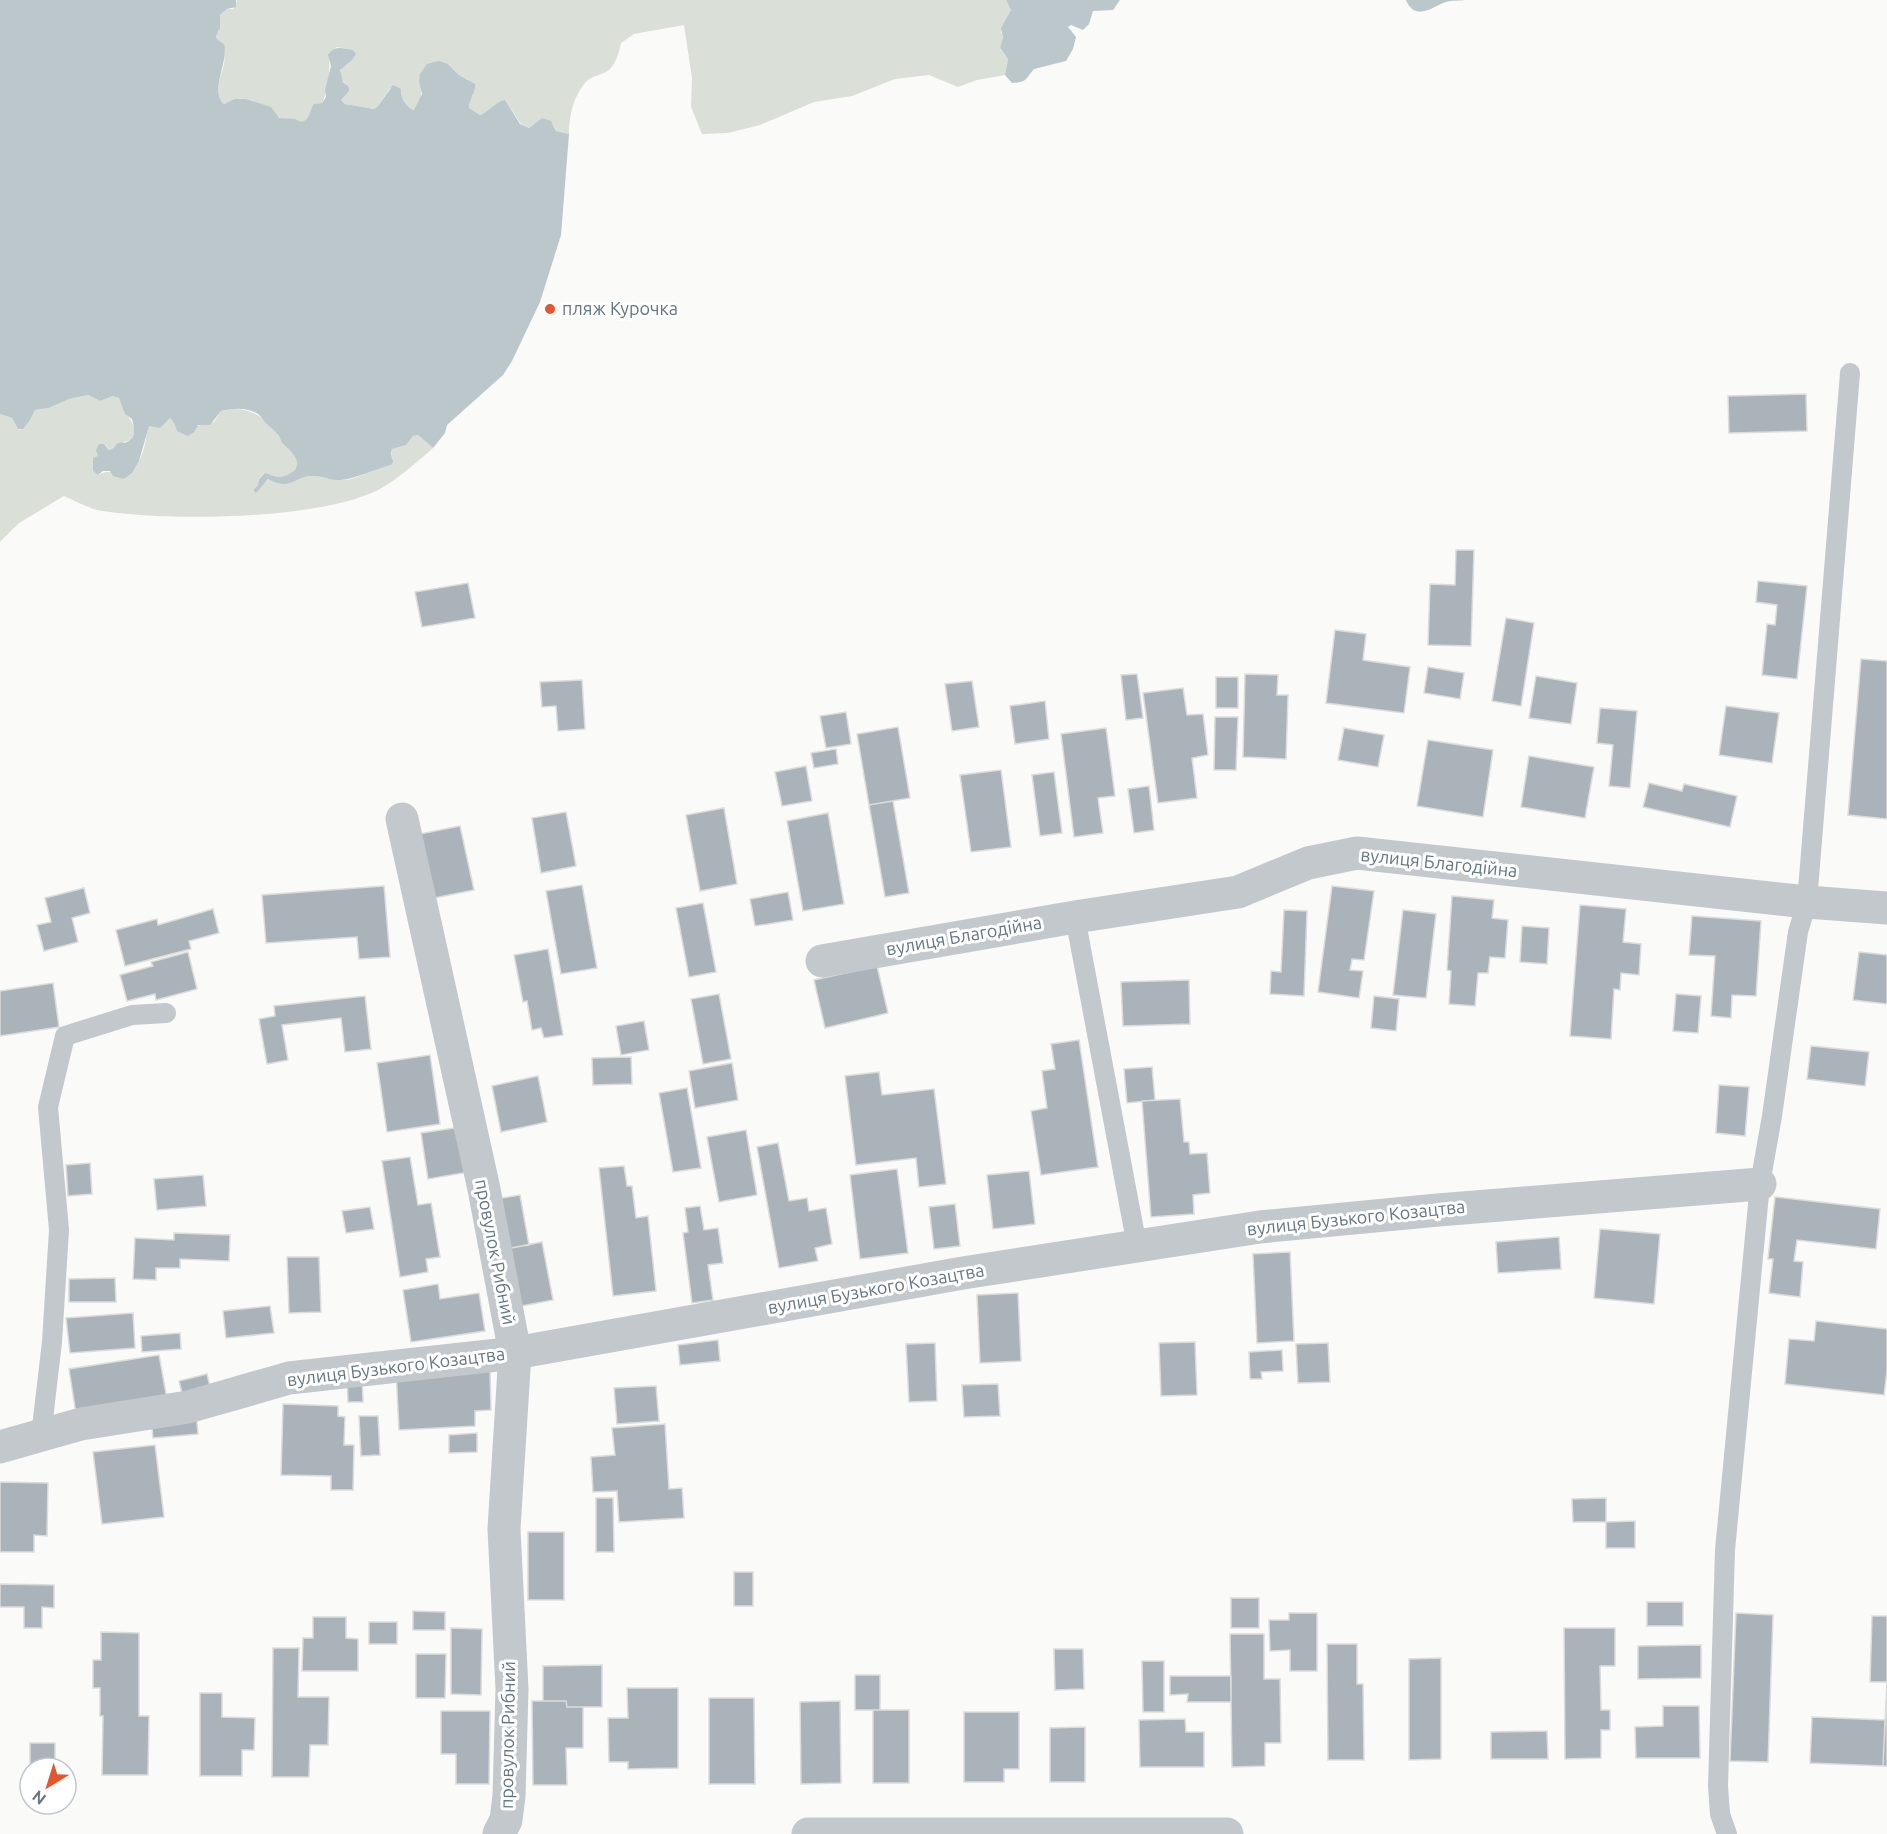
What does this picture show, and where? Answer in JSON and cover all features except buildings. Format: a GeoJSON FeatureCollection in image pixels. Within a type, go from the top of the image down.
{"type":"FeatureCollection","features":[{"type":"Feature","properties":{"kind":"street","name":"провулок Рибний"},"geometry":{"type":"LineString","coordinates":[[402,819],[484,1189],[514,1353],[504,1529],[512,1689],[509,1796],[506,1820],[499,1834]]}},
{"type":"Feature","properties":{"kind":"street","name":"вулиця Благодійна"},"geometry":{"type":"LineString","coordinates":[[822,961],[1075,917],[1238,892],[1308,863],[1357,853],[1807,902],[1887,908]]}},
{"type":"Feature","properties":{"kind":"street","name":"вулиця Бузького Козацтва"},"geometry":{"type":"LineString","coordinates":[[0,1447],[81,1424],[188,1407],[289,1378],[514,1353],[963,1273],[1260,1227],[1760,1184]]}},
{"type":"Feature","properties":{"kind":"street"},"geometry":{"type":"LineString","coordinates":[[808,1834],[1227,1834]]}},
{"type":"Feature","properties":{"kind":"lane"},"geometry":{"type":"LineString","coordinates":[[1726,1834],[1720,1814],[1718,1786],[1725,1550],[1760,1184],[1798,932],[1807,902],[1850,373]]}},
{"type":"Feature","properties":{"kind":"lane"},"geometry":{"type":"LineString","coordinates":[[1075,917],[1137,1246]]}},
{"type":"Feature","properties":{"kind":"lane"},"geometry":{"type":"LineString","coordinates":[[41,1436],[52,1342],[59,1230],[48,1107],[65,1036],[132,1015],[166,1013]]}},
{"type":"Feature","properties":{"kind":"shaded area"},"geometry":{"type":"Polygon","coordinates":[[[0,0],[236,0],[236,7],[227,9],[220,15],[220,28],[216,36],[224,44],[225,51],[218,92],[224,104],[235,99],[246,99],[271,107],[279,118],[304,121],[314,104],[322,103],[326,97],[325,90],[331,66],[328,55],[336,48],[342,48],[353,50],[356,54],[340,70],[343,82],[349,87],[349,91],[341,100],[345,104],[374,109],[393,85],[401,89],[404,102],[414,110],[422,94],[420,74],[427,64],[439,61],[448,64],[459,75],[475,84],[469,108],[480,115],[505,100],[520,124],[529,128],[542,118],[551,121],[556,131],[569,134],[561,235],[540,302],[503,375],[447,425],[445,433],[433,448],[418,435],[413,436],[406,445],[392,449],[393,462],[391,465],[341,480],[313,476],[282,484],[268,479],[256,493],[253,490],[265,473],[278,477],[284,476],[294,470],[297,462],[276,433],[258,414],[249,410],[221,411],[210,425],[198,425],[188,436],[177,431],[170,418],[160,428],[149,426],[139,461],[132,473],[124,479],[113,476],[110,471],[103,471],[98,475],[93,471],[93,458],[98,456],[96,450],[99,444],[104,444],[109,450],[119,443],[126,443],[134,435],[132,419],[125,414],[119,398],[113,396],[100,401],[88,395],[69,399],[49,408],[35,410],[23,429],[18,429],[12,418],[0,414],[0,0]]]}},
{"type":"Feature","properties":{"kind":"shaded area"},"geometry":{"type":"Polygon","coordinates":[[[236,0],[1006,0],[1011,10],[1001,32],[1003,36],[1000,49],[1008,59],[1005,75],[977,80],[958,87],[929,75],[895,79],[852,96],[814,102],[760,125],[728,133],[702,134],[691,107],[692,78],[684,25],[634,34],[621,43],[612,67],[592,77],[579,91],[571,112],[569,134],[556,131],[553,124],[542,118],[529,128],[521,124],[505,100],[480,115],[469,108],[473,95],[469,80],[459,75],[448,64],[421,89],[421,99],[414,110],[405,104],[401,93],[390,88],[374,109],[345,104],[341,100],[349,87],[341,78],[340,73],[349,49],[336,47],[329,61],[329,76],[324,100],[318,103],[309,117],[301,123],[278,117],[249,100],[238,99],[224,104],[218,90],[224,62],[224,44],[217,39],[216,35],[219,31],[220,15],[227,9],[233,9],[236,0]]]}},
{"type":"Feature","properties":{"kind":"shaded area"},"geometry":{"type":"Polygon","coordinates":[[[1006,0],[1120,0],[1113,10],[1093,11],[1089,24],[1083,30],[1071,25],[1068,27],[1076,37],[1073,49],[1066,61],[1034,69],[1024,81],[1012,83],[1005,75],[1008,59],[1000,48],[1003,37],[1001,28],[1011,10],[1006,0]]]}},
{"type":"Feature","properties":{"kind":"shaded area"},"geometry":{"type":"Polygon","coordinates":[[[1406,0],[1465,0],[1448,1],[1419,12],[1410,7],[1406,0]]]}},
{"type":"Feature","properties":{"kind":"shaded area"},"geometry":{"type":"Polygon","coordinates":[[[88,395],[100,401],[113,396],[119,398],[133,425],[134,432],[131,440],[118,444],[110,450],[104,444],[93,462],[93,471],[98,475],[111,472],[124,479],[134,469],[141,456],[149,426],[161,426],[170,418],[177,431],[214,422],[221,411],[230,409],[246,410],[266,421],[298,460],[295,470],[285,476],[277,477],[265,473],[259,478],[254,492],[269,479],[282,484],[313,476],[346,480],[391,465],[392,449],[406,445],[413,436],[418,435],[433,448],[400,476],[378,490],[352,500],[281,513],[199,517],[126,514],[97,510],[64,496],[19,523],[0,542],[0,414],[12,418],[20,430],[30,420],[35,410],[49,408],[69,399],[88,395]]]}},
{"type":"Feature","properties":{"kind":"place","name":"пляж Курочка"},"geometry":{"type":"Point","coordinates":[550,309]}}]}
